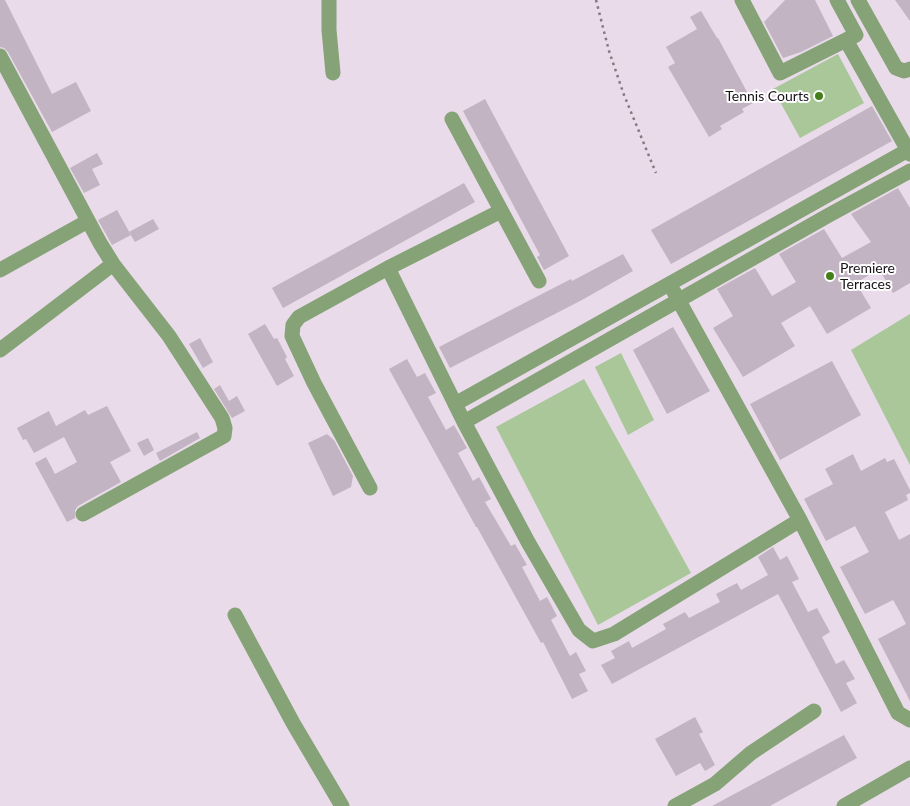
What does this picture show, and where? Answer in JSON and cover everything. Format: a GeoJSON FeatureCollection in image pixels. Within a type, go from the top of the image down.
{"type":"FeatureCollection","features":[{"type":"Feature","properties":{"kind":"street"},"geometry":{"type":"LineString","coordinates":[[330,0],[329,30],[333,73]]}},
{"type":"Feature","properties":{"kind":"street"},"geometry":{"type":"LineString","coordinates":[[742,0],[780,73],[856,35],[837,0]]}},
{"type":"Feature","properties":{"kind":"street"},"geometry":{"type":"LineString","coordinates":[[858,0],[896,68],[904,71],[910,70]]}},
{"type":"Feature","properties":{"kind":"street"},"geometry":{"type":"LineString","coordinates":[[455,404],[909,151],[846,40]]}},
{"type":"Feature","properties":{"kind":"street"},"geometry":{"type":"LineString","coordinates":[[0,56],[113,264],[169,336],[222,418],[225,428],[224,436],[83,514]]}},
{"type":"Feature","properties":{"kind":"street"},"geometry":{"type":"LineString","coordinates":[[452,119],[539,281]]}},
{"type":"Feature","properties":{"kind":"street"},"geometry":{"type":"LineString","coordinates":[[464,422],[910,171]]}},
{"type":"Feature","properties":{"kind":"street"},"geometry":{"type":"LineString","coordinates":[[370,488],[314,383],[292,336],[293,325],[299,317],[388,268],[501,211]]}},
{"type":"Feature","properties":{"kind":"street"},"geometry":{"type":"LineString","coordinates":[[0,270],[88,221]]}},
{"type":"Feature","properties":{"kind":"street"},"geometry":{"type":"LineString","coordinates":[[0,350],[113,264]]}},
{"type":"Feature","properties":{"kind":"street"},"geometry":{"type":"LineString","coordinates":[[388,268],[464,422],[528,542],[579,630],[593,641],[614,634],[800,520]]}},
{"type":"Feature","properties":{"kind":"street"},"geometry":{"type":"LineString","coordinates":[[670,285],[800,520],[898,713],[910,720]]}},
{"type":"Feature","properties":{"kind":"street"},"geometry":{"type":"LineString","coordinates":[[236,615],[293,723],[342,806]]}},
{"type":"Feature","properties":{"kind":"street"},"geometry":{"type":"LineString","coordinates":[[675,806],[715,784],[751,754],[814,711]]}},
{"type":"Feature","properties":{"kind":"street"},"geometry":{"type":"LineString","coordinates":[[844,806],[910,768]]}},
{"type":"Feature","properties":{"kind":"path"},"geometry":{"type":"LineString","coordinates":[[596,0],[609,51],[624,95],[656,173]]}},
{"type":"Feature","properties":{"kind":"green space","name":"Tennis Courts"},"geometry":{"type":"Polygon","coordinates":[[[838,54],[864,103],[800,138],[773,89],[838,54]]]}},
{"type":"Feature","properties":{"kind":"green space"},"geometry":{"type":"Polygon","coordinates":[[[910,314],[910,465],[851,350],[910,314]]]}},
{"type":"Feature","properties":{"kind":"green space"},"geometry":{"type":"Polygon","coordinates":[[[621,353],[654,420],[628,435],[595,367],[621,353]]]}},
{"type":"Feature","properties":{"kind":"green space"},"geometry":{"type":"Polygon","coordinates":[[[584,379],[691,573],[598,625],[496,427],[584,379]]]}},
{"type":"Feature","properties":{"kind":"building"},"geometry":{"type":"Polygon","coordinates":[[[0,0],[5,0],[52,94],[76,82],[91,111],[52,132],[8,52],[0,47],[0,0]]]}},
{"type":"Feature","properties":{"kind":"building"},"geometry":{"type":"Polygon","coordinates":[[[785,0],[815,0],[833,36],[801,52],[783,58],[764,22],[785,0]]]}},
{"type":"Feature","properties":{"kind":"building"},"geometry":{"type":"Polygon","coordinates":[[[895,0],[910,0],[910,21],[895,0]]]}},
{"type":"Feature","properties":{"kind":"building"},"geometry":{"type":"Polygon","coordinates":[[[701,11],[718,38],[753,103],[742,109],[744,112],[720,126],[722,129],[709,137],[668,67],[675,63],[666,47],[697,29],[690,17],[701,11]]]}},
{"type":"Feature","properties":{"kind":"building"},"geometry":{"type":"Polygon","coordinates":[[[485,99],[569,256],[544,270],[537,257],[540,255],[463,111],[485,99]]]}},
{"type":"Feature","properties":{"kind":"building"},"geometry":{"type":"Polygon","coordinates":[[[872,106],[892,141],[671,264],[651,230],[872,106]]]}},
{"type":"Feature","properties":{"kind":"building"},"geometry":{"type":"Polygon","coordinates":[[[97,153],[103,164],[92,169],[100,185],[84,193],[70,168],[97,153]]]}},
{"type":"Feature","properties":{"kind":"building"},"geometry":{"type":"Polygon","coordinates":[[[464,183],[475,202],[283,308],[272,288],[464,183]]]}},
{"type":"Feature","properties":{"kind":"building","name":"Premiere Terraces"},"geometry":{"type":"Polygon","coordinates":[[[898,188],[910,208],[910,283],[893,293],[879,269],[856,283],[871,308],[827,334],[810,306],[781,323],[795,346],[743,377],[713,328],[733,316],[717,289],[755,268],[772,296],[796,282],[779,254],[824,229],[842,258],[871,242],[851,214],[898,188]]]}},
{"type":"Feature","properties":{"kind":"building"},"geometry":{"type":"Polygon","coordinates":[[[117,210],[131,235],[112,245],[98,220],[117,210]]]}},
{"type":"Feature","properties":{"kind":"building"},"geometry":{"type":"Polygon","coordinates":[[[153,219],[159,229],[135,242],[129,232],[153,219]]]}},
{"type":"Feature","properties":{"kind":"building"},"geometry":{"type":"Polygon","coordinates":[[[623,254],[633,271],[582,300],[450,368],[439,347],[623,254]]]}},
{"type":"Feature","properties":{"kind":"building"},"geometry":{"type":"Polygon","coordinates":[[[265,324],[274,339],[277,338],[294,376],[277,386],[248,334],[265,324]]]}},
{"type":"Feature","properties":{"kind":"building"},"geometry":{"type":"Polygon","coordinates":[[[673,327],[710,391],[667,414],[633,350],[673,327]]]}},
{"type":"Feature","properties":{"kind":"building"},"geometry":{"type":"Polygon","coordinates":[[[200,338],[213,362],[203,368],[189,344],[200,338]]]}},
{"type":"Feature","properties":{"kind":"building"},"geometry":{"type":"Polygon","coordinates":[[[407,359],[417,377],[425,373],[436,393],[428,397],[446,430],[454,425],[467,448],[458,453],[473,481],[479,477],[491,499],[485,502],[511,546],[515,544],[527,565],[522,567],[540,601],[547,597],[557,616],[551,620],[570,656],[576,652],[586,671],[579,674],[588,691],[572,699],[543,642],[541,643],[389,369],[407,359]]]}},
{"type":"Feature","properties":{"kind":"building"},"geometry":{"type":"Polygon","coordinates":[[[832,361],[861,415],[780,460],[750,404],[832,361]]]}},
{"type":"Feature","properties":{"kind":"building"},"geometry":{"type":"Polygon","coordinates":[[[220,385],[229,401],[237,396],[245,411],[232,418],[214,389],[220,385]]]}},
{"type":"Feature","properties":{"kind":"building"},"geometry":{"type":"Polygon","coordinates":[[[107,406],[131,451],[110,462],[121,482],[78,506],[75,510],[75,518],[67,522],[35,463],[46,457],[55,474],[77,462],[64,437],[34,453],[26,439],[23,440],[17,428],[49,411],[56,426],[85,410],[88,415],[107,406]]]}},
{"type":"Feature","properties":{"kind":"building"},"geometry":{"type":"Polygon","coordinates":[[[197,432],[200,438],[160,461],[156,453],[197,432]]]}},
{"type":"Feature","properties":{"kind":"building"},"geometry":{"type":"Polygon","coordinates":[[[327,434],[334,440],[353,476],[351,487],[333,496],[308,443],[327,434]]]}},
{"type":"Feature","properties":{"kind":"building"},"geometry":{"type":"Polygon","coordinates":[[[148,438],[154,450],[144,456],[137,443],[148,438]]]}},
{"type":"Feature","properties":{"kind":"building"},"geometry":{"type":"Polygon","coordinates":[[[853,454],[861,471],[885,458],[887,462],[894,459],[910,490],[910,493],[906,495],[908,500],[885,512],[899,540],[910,534],[910,701],[878,639],[906,624],[901,614],[893,600],[865,614],[840,567],[869,552],[855,526],[826,541],[804,499],[833,484],[825,469],[853,454]]]}},
{"type":"Feature","properties":{"kind":"building"},"geometry":{"type":"Polygon","coordinates":[[[773,547],[780,560],[787,556],[799,579],[792,582],[808,612],[817,608],[830,632],[822,637],[836,664],[844,660],[855,679],[846,683],[857,703],[841,712],[778,594],[612,684],[601,665],[615,658],[611,651],[629,641],[632,648],[666,629],[663,624],[685,612],[689,618],[720,602],[716,594],[737,583],[741,590],[768,575],[758,557],[773,547]]]}},
{"type":"Feature","properties":{"kind":"building"},"geometry":{"type":"Polygon","coordinates":[[[695,717],[703,732],[699,734],[715,765],[705,771],[700,763],[676,776],[655,739],[695,717]]]}},
{"type":"Feature","properties":{"kind":"building"},"geometry":{"type":"Polygon","coordinates":[[[844,735],[857,758],[770,806],[712,806],[844,735]]]}},
{"type":"Feature","properties":{"kind":"place","name":"Tennis Courts"},"geometry":{"type":"Point","coordinates":[819,96]}},
{"type":"Feature","properties":{"kind":"place","name":"Premiere Terraces"},"geometry":{"type":"Point","coordinates":[830,276]}}]}
